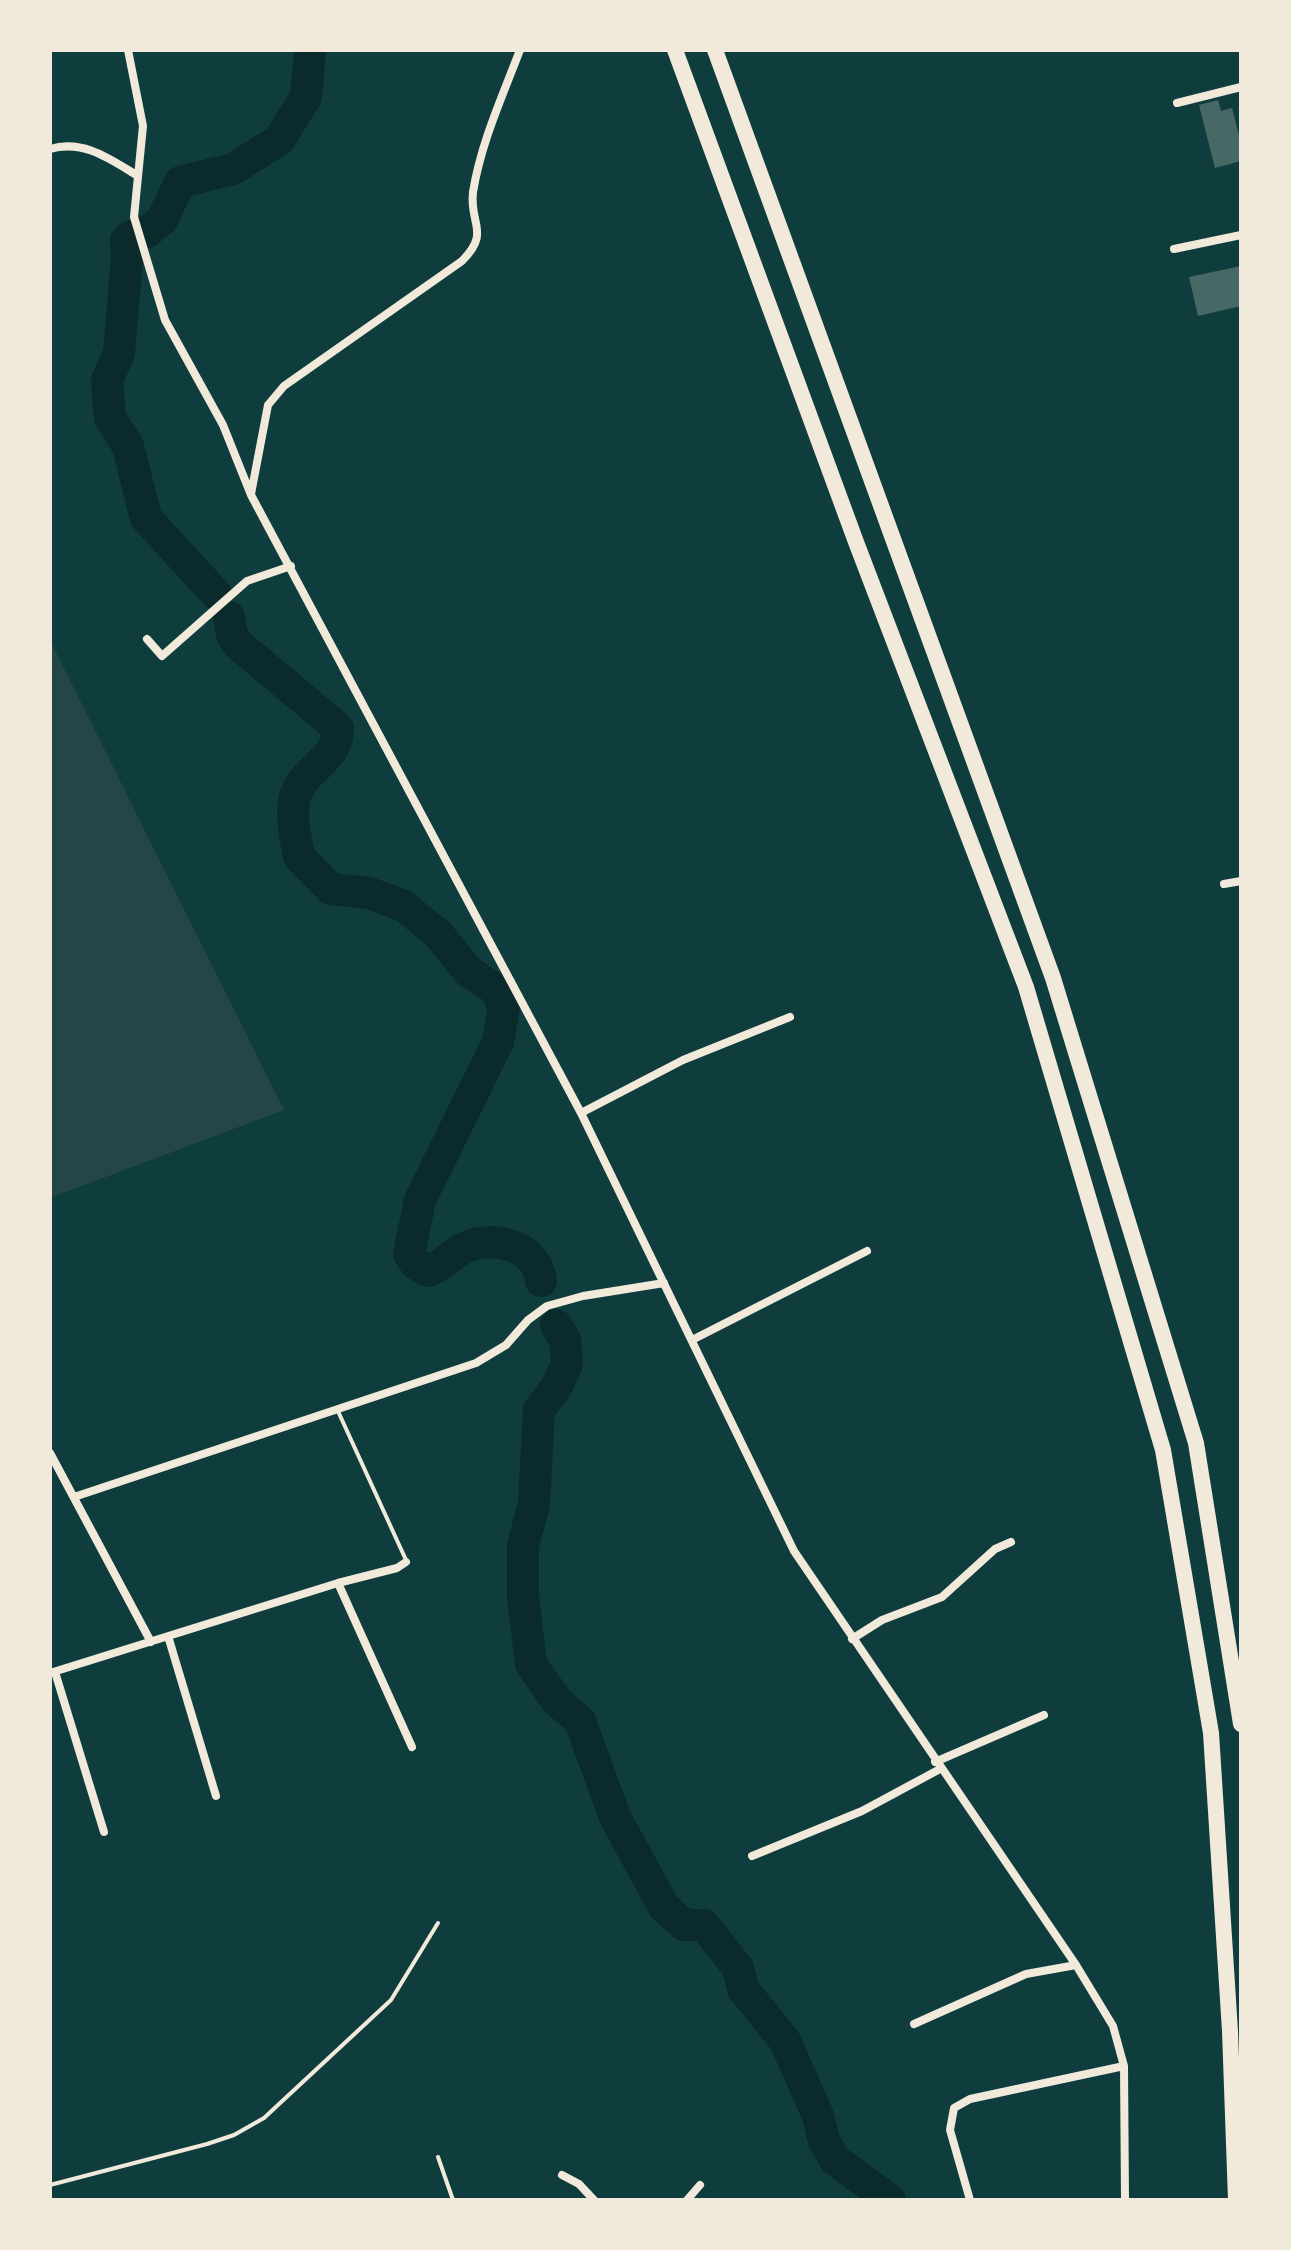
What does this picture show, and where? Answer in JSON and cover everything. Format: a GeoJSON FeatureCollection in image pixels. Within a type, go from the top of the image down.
{"type":"FeatureCollection","features":[{"type":"Feature","properties":{"kind":"highway"},"geometry":{"type":"LineString","coordinates":[[675,50],[856,542],[1026,987],[1163,1450],[1211,1733],[1230,2031],[1236,2200]]}},
{"type":"Feature","properties":{"kind":"highway"},"geometry":{"type":"LineString","coordinates":[[715,50],[1053,978],[1196,1443],[1241,1724]]}},
{"type":"Feature","properties":{"kind":"street"},"geometry":{"type":"LineString","coordinates":[[128,50],[143,126],[134,217],[165,320],[223,425],[251,495],[581,1113],[794,1551],[1076,1965],[1113,2026],[1124,2066],[1125,2200]]}},
{"type":"Feature","properties":{"kind":"street"},"geometry":{"type":"LineString","coordinates":[[251,495],[268,405],[284,386],[462,261],[475,248],[479,231],[472,198],[478,164],[520,50]]}},
{"type":"Feature","properties":{"kind":"street"},"geometry":{"type":"LineString","coordinates":[[1177,103],[1241,87]]}},
{"type":"Feature","properties":{"kind":"street"},"geometry":{"type":"LineString","coordinates":[[50,149],[63,145],[94,150],[138,176]]}},
{"type":"Feature","properties":{"kind":"street"},"geometry":{"type":"LineString","coordinates":[[1174,249],[1241,235]]}},
{"type":"Feature","properties":{"kind":"street"},"geometry":{"type":"LineString","coordinates":[[147,639],[162,656],[247,581],[291,566]]}},
{"type":"Feature","properties":{"kind":"street"},"geometry":{"type":"LineString","coordinates":[[1224,884],[1241,881]]}},
{"type":"Feature","properties":{"kind":"street"},"geometry":{"type":"LineString","coordinates":[[581,1113],[683,1060],[790,1017]]}},
{"type":"Feature","properties":{"kind":"street"},"geometry":{"type":"LineString","coordinates":[[692,1340],[867,1251]]}},
{"type":"Feature","properties":{"kind":"street"},"geometry":{"type":"LineString","coordinates":[[74,1497],[476,1363],[506,1345],[528,1320],[547,1306],[583,1296],[664,1283]]}},
{"type":"Feature","properties":{"kind":"street"},"geometry":{"type":"LineString","coordinates":[[50,1453],[151,1642]]}},
{"type":"Feature","properties":{"kind":"street"},"geometry":{"type":"LineString","coordinates":[[852,1639],[882,1620],[942,1597],[995,1549],[1011,1542]]}},
{"type":"Feature","properties":{"kind":"street"},"geometry":{"type":"LineString","coordinates":[[104,1832],[53,1673],[338,1583],[397,1568],[406,1562]]}},
{"type":"Feature","properties":{"kind":"street"},"geometry":{"type":"LineString","coordinates":[[338,1583],[412,1747]]}},
{"type":"Feature","properties":{"kind":"street"},"geometry":{"type":"LineString","coordinates":[[168,1636],[216,1796]]}},
{"type":"Feature","properties":{"kind":"street"},"geometry":{"type":"LineString","coordinates":[[752,1856],[862,1811],[938,1766],[1044,1715]]}},
{"type":"Feature","properties":{"kind":"street"},"geometry":{"type":"LineString","coordinates":[[914,2024],[1026,1974],[1076,1965]]}},
{"type":"Feature","properties":{"kind":"street"},"geometry":{"type":"LineString","coordinates":[[970,2200],[950,2130],[954,2108],[970,2099],[1124,2066]]}},
{"type":"Feature","properties":{"kind":"street"},"geometry":{"type":"LineString","coordinates":[[562,2175],[579,2184],[594,2200]]}},
{"type":"Feature","properties":{"kind":"street"},"geometry":{"type":"LineString","coordinates":[[687,2200],[700,2185]]}},
{"type":"Feature","properties":{"kind":"lane"},"geometry":{"type":"LineString","coordinates":[[337,1409],[405,1553],[406,1562]]}},
{"type":"Feature","properties":{"kind":"lane"},"geometry":{"type":"LineString","coordinates":[[50,2185],[220,2139],[264,2118],[391,2000],[438,1923]]}},
{"type":"Feature","properties":{"kind":"lane"},"geometry":{"type":"LineString","coordinates":[[438,2157],[453,2200]]}},
{"type":"Feature","properties":{"kind":"shaded area"},"geometry":{"type":"Polygon","coordinates":[[[50,640],[284,1110],[50,1198],[50,640]]]}},
{"type":"Feature","properties":{"kind":"building"},"geometry":{"type":"Polygon","coordinates":[[[1218,100],[1221,111],[1232,108],[1241,143],[1241,161],[1215,168],[1199,105],[1218,100]]]}},
{"type":"Feature","properties":{"kind":"building"},"geometry":{"type":"Polygon","coordinates":[[[1241,266],[1241,306],[1198,316],[1189,277],[1241,266]]]}},
{"type":"Feature","properties":{"kind":"waterway"},"geometry":{"type":"LineString","coordinates":[[147,232],[162,220],[180,182],[233,169],[279,140],[306,97],[310,50]]}},
{"type":"Feature","properties":{"kind":"waterway"},"geometry":{"type":"LineString","coordinates":[[131,236],[126,240],[119,353],[107,380],[110,418],[128,446],[146,518],[216,594]]}},
{"type":"Feature","properties":{"kind":"waterway"},"geometry":{"type":"LineString","coordinates":[[229,617],[232,635],[239,645],[338,728],[337,739],[328,756],[307,776],[296,794],[293,817],[299,857],[331,889],[369,893],[404,906],[439,935],[469,972],[494,988],[504,1006],[498,1042],[420,1200],[409,1254],[416,1264],[428,1271],[466,1247],[502,1243],[513,1246],[532,1259],[541,1281]]}},
{"type":"Feature","properties":{"kind":"waterway"},"geometry":{"type":"LineString","coordinates":[[556,1325],[565,1340],[567,1364],[557,1386],[539,1410],[534,1504],[523,1545],[523,1597],[531,1664],[557,1701],[580,1721],[615,1817],[664,1907],[684,1925],[704,1925],[738,1968],[743,1989],[785,2041],[818,2116],[824,2141],[835,2160],[890,2200]]}}]}
